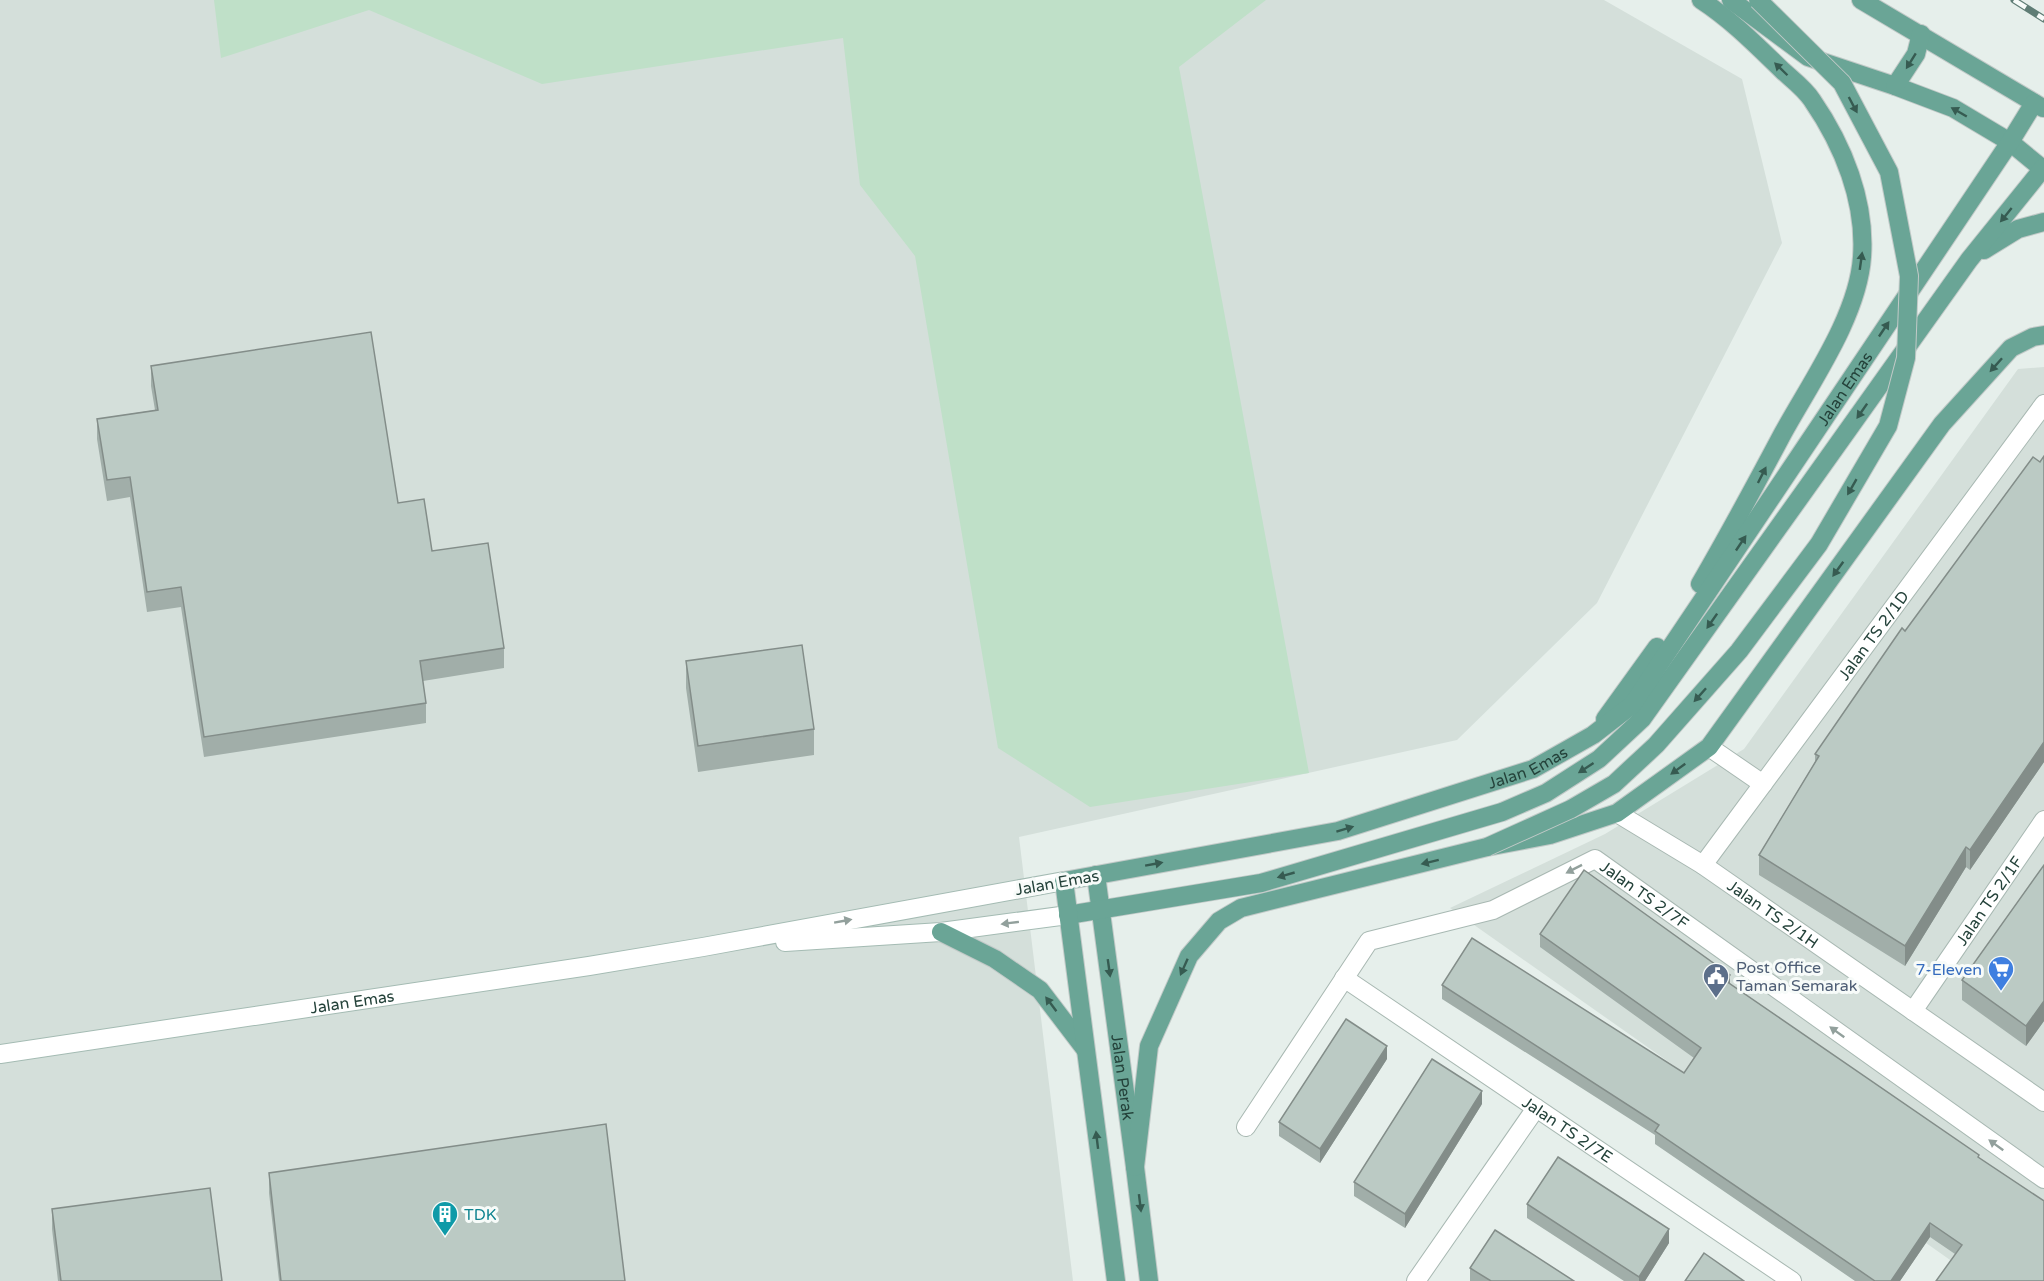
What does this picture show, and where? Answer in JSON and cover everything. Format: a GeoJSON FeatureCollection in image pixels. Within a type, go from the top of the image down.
{"type":"FeatureCollection","features":[{"type":"Feature","properties":{"kind":"main road"},"geometry":{"type":"LineString","coordinates":[[1593,735],[1690,601],[1747,504],[1843,324],[1855,291],[1862,258],[1863,224],[1855,188],[1840,149],[1811,98],[1728,18],[1701,0]]}},
{"type":"Feature","properties":{"kind":"main road"},"geometry":{"type":"LineString","coordinates":[[1731,0],[1808,57],[1953,108],[2010,142],[2044,169]]}},
{"type":"Feature","properties":{"kind":"main road"},"geometry":{"type":"LineString","coordinates":[[1487,847],[1571,809],[1614,784],[1656,745],[1739,651],[1819,544],[1888,426],[1906,358],[1910,276],[1889,172],[1842,83],[1758,0]]}},
{"type":"Feature","properties":{"kind":"main road"},"geometry":{"type":"LineString","coordinates":[[1862,0],[2039,106]]}},
{"type":"Feature","properties":{"kind":"main road"},"geometry":{"type":"LineString","coordinates":[[1895,86],[1916,54],[1921,34]]}},
{"type":"Feature","properties":{"kind":"main road","name":"Jalan Emas"},"geometry":{"type":"LineString","coordinates":[[1064,881],[1338,831],[1533,769],[1593,735],[1632,705],[2010,142],[2039,106]]}},
{"type":"Feature","properties":{"kind":"main road","name":"Jalan Emas"},"geometry":{"type":"LineString","coordinates":[[1068,915],[1261,883],[1502,812],[1546,793],[1599,759],[1642,719],[1969,260],[2044,169]]}},
{"type":"Feature","properties":{"kind":"main road"},"geometry":{"type":"LineString","coordinates":[[1969,260],[2018,229],[2044,222]]}},
{"type":"Feature","properties":{"kind":"main road"},"geometry":{"type":"LineString","coordinates":[[1136,1167],[1149,1046],[1189,956],[1219,921],[1241,908],[1487,847],[1550,835],[1617,813],[1709,747],[1942,424],[2011,348],[2033,337],[2044,335]]}},
{"type":"Feature","properties":{"kind":"main road","name":"Jalan Perak"},"geometry":{"type":"LineString","coordinates":[[1096,875],[1136,1167],[1149,1281]]}},
{"type":"Feature","properties":{"kind":"main road","name":"Jalan Perak"},"geometry":{"type":"LineString","coordinates":[[1064,881],[1116,1281]]}},
{"type":"Feature","properties":{"kind":"main road"},"geometry":{"type":"LineString","coordinates":[[941,932],[995,959],[1040,990],[1086,1051]]}},
{"type":"Feature","properties":{"kind":"street","name":"Jalan TS 2/1D"},"geometry":{"type":"LineString","coordinates":[[1703,865],[2044,404]]}},
{"type":"Feature","properties":{"kind":"street"},"geometry":{"type":"LineString","coordinates":[[1709,747],[1763,783]]}},
{"type":"Feature","properties":{"kind":"street","name":"Jalan TS 2/1H"},"geometry":{"type":"LineString","coordinates":[[1617,813],[1703,865],[2044,1102]]}},
{"type":"Feature","properties":{"kind":"street","name":"Jalan TS 2/1F"},"geometry":{"type":"LineString","coordinates":[[1913,1011],[2044,820]]}},
{"type":"Feature","properties":{"kind":"street","name":"Jalan TS 2/7F"},"geometry":{"type":"LineString","coordinates":[[1246,1127],[1369,941],[1492,910],[1594,859],[2044,1179]]}},
{"type":"Feature","properties":{"kind":"street","name":"Jalan Emas"},"geometry":{"type":"LineString","coordinates":[[0,1054],[703,947],[1064,881]]}},
{"type":"Feature","properties":{"kind":"street","name":"Jalan Emas"},"geometry":{"type":"LineString","coordinates":[[703,947],[941,932],[1068,915]]}},
{"type":"Feature","properties":{"kind":"street","name":"Jalan TS 2/7E"},"geometry":{"type":"LineString","coordinates":[[1344,978],[1792,1281]]}},
{"type":"Feature","properties":{"kind":"street"},"geometry":{"type":"LineString","coordinates":[[1416,1281],[1536,1108]]}},
{"type":"Feature","properties":{"kind":"shaded area"},"geometry":{"type":"Polygon","coordinates":[[[0,0],[1604,0],[1742,79],[1782,243],[1597,603],[1457,740],[1019,837],[1073,1281],[0,1281],[0,0]]]}},
{"type":"Feature","properties":{"kind":"shaded area"},"geometry":{"type":"Polygon","coordinates":[[[2044,367],[2044,1281],[1980,1281],[1450,908],[1605,834],[1744,749],[2018,369],[2044,367]]]}},
{"type":"Feature","properties":{"kind":"green space"},"geometry":{"type":"Polygon","coordinates":[[[214,0],[1266,0],[1179,67],[1309,773],[1090,807],[998,748],[915,256],[860,185],[843,38],[542,84],[369,10],[221,58],[214,0]]]}},
{"type":"Feature","properties":{"kind":"building"},"geometry":{"type":"Polygon","coordinates":[[[371,332],[398,503],[424,499],[432,551],[488,543],[504,648],[420,661],[426,703],[204,737],[181,587],[147,592],[130,477],[107,480],[97,419],[158,410],[151,366],[371,332]]]}},
{"type":"Feature","properties":{"kind":"building"},"geometry":{"type":"Polygon","coordinates":[[[2044,456],[2044,742],[1970,850],[1966,847],[1905,946],[1759,855],[1819,756],[1815,754],[1902,628],[1905,631],[2033,457],[2040,462],[2044,456]]]}},
{"type":"Feature","properties":{"kind":"building"},"geometry":{"type":"Polygon","coordinates":[[[802,645],[814,729],[698,746],[686,661],[802,645]]]}},
{"type":"Feature","properties":{"kind":"building"},"geometry":{"type":"Polygon","coordinates":[[[2044,865],[2044,1001],[2026,1026],[1962,980],[2044,865]]]}},
{"type":"Feature","properties":{"kind":"building"},"geometry":{"type":"Polygon","coordinates":[[[1584,870],[1730,975],[1726,981],[2044,1201],[2044,1281],[1936,1281],[1962,1245],[1930,1223],[1891,1281],[1875,1281],[1655,1131],[1659,1125],[1442,985],[1472,938],[1684,1073],[1701,1048],[1540,934],[1584,870]]]}},
{"type":"Feature","properties":{"kind":"building"},"geometry":{"type":"Polygon","coordinates":[[[1346,1019],[1387,1046],[1320,1149],[1279,1122],[1346,1019]]]}},
{"type":"Feature","properties":{"kind":"building"},"geometry":{"type":"Polygon","coordinates":[[[1432,1059],[1482,1091],[1405,1214],[1354,1182],[1432,1059]]]}},
{"type":"Feature","properties":{"kind":"building","name":"TDK"},"geometry":{"type":"Polygon","coordinates":[[[606,1124],[625,1281],[281,1281],[269,1173],[606,1124]]]}},
{"type":"Feature","properties":{"kind":"building"},"geometry":{"type":"Polygon","coordinates":[[[1558,1157],[1669,1229],[1639,1277],[1527,1204],[1558,1157]]]}},
{"type":"Feature","properties":{"kind":"building"},"geometry":{"type":"Polygon","coordinates":[[[210,1188],[222,1281],[61,1281],[52,1209],[210,1188]]]}},
{"type":"Feature","properties":{"kind":"building"},"geometry":{"type":"Polygon","coordinates":[[[1495,1230],[1574,1281],[1491,1281],[1470,1268],[1495,1230]]]}},
{"type":"Feature","properties":{"kind":"building"},"geometry":{"type":"Polygon","coordinates":[[[1704,1253],[1744,1281],[1685,1281],[1704,1253]]]}},
{"type":"Feature","properties":{"kind":"railway"},"geometry":{"type":"LineString","coordinates":[[2014,0],[2044,19]]}},
{"type":"Feature","properties":{"kind":"place","name":"7-Eleven"},"geometry":{"type":"Point","coordinates":[2001,992]}},
{"type":"Feature","properties":{"kind":"place","name":"Post Office Taman Semarak"},"geometry":{"type":"Point","coordinates":[1716,999]}},
{"type":"Feature","properties":{"kind":"place","name":"TDK"},"geometry":{"type":"Point","coordinates":[445,1237]}}]}
